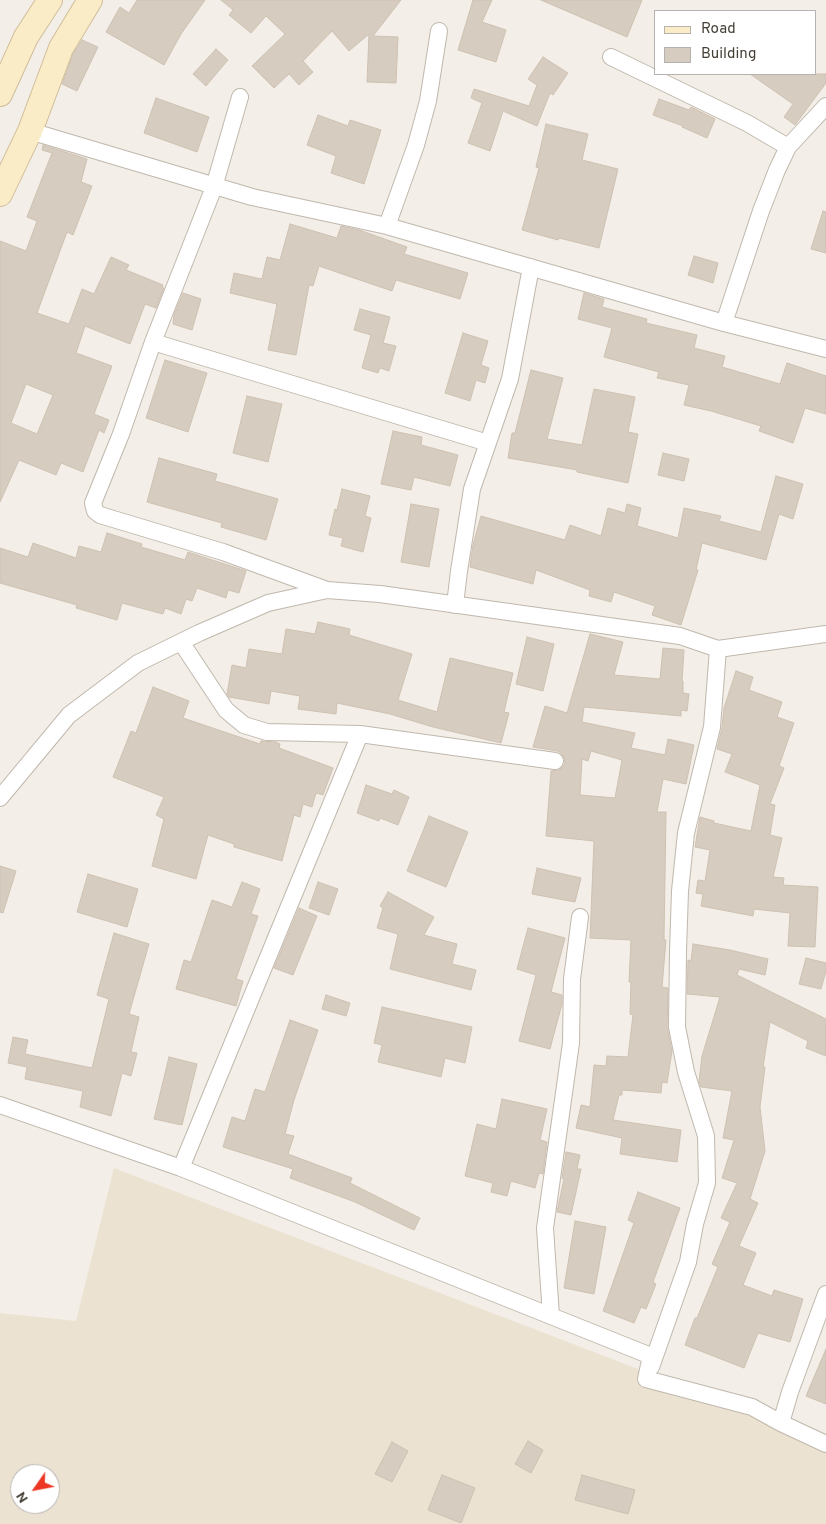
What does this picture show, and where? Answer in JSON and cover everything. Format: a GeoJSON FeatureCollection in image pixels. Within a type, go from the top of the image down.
{"type":"FeatureCollection","features":[{"type":"Feature","properties":{"kind":"main road"},"geometry":{"type":"LineString","coordinates":[[0,94],[26,37],[50,0]]}},
{"type":"Feature","properties":{"kind":"main road"},"geometry":{"type":"LineString","coordinates":[[0,194],[30,131],[61,48],[90,0]]}},
{"type":"Feature","properties":{"kind":"street"},"geometry":{"type":"LineString","coordinates":[[387,226],[416,145],[428,101],[439,31]]}},
{"type":"Feature","properties":{"kind":"street"},"geometry":{"type":"LineString","coordinates":[[611,57],[747,123],[788,147]]}},
{"type":"Feature","properties":{"kind":"street"},"geometry":{"type":"LineString","coordinates":[[240,97],[214,187],[154,342],[121,434],[92,503],[95,511],[100,515],[223,552],[327,590],[380,594],[680,636],[718,649],[826,634]]}},
{"type":"Feature","properties":{"kind":"street"},"geometry":{"type":"LineString","coordinates":[[724,323],[760,211],[777,170],[788,147],[826,106]]}},
{"type":"Feature","properties":{"kind":"street"},"geometry":{"type":"LineString","coordinates":[[30,131],[214,187],[387,226],[724,323],[826,349]]}},
{"type":"Feature","properties":{"kind":"street"},"geometry":{"type":"LineString","coordinates":[[455,605],[472,489],[510,379],[531,268]]}},
{"type":"Feature","properties":{"kind":"street"},"geometry":{"type":"LineString","coordinates":[[154,342],[488,442]]}},
{"type":"Feature","properties":{"kind":"street"},"geometry":{"type":"LineString","coordinates":[[0,798],[69,715],[138,663],[268,604],[327,590]]}},
{"type":"Feature","properties":{"kind":"street"},"geometry":{"type":"LineString","coordinates":[[181,642],[226,710],[244,724],[267,732],[360,734],[555,761]]}},
{"type":"Feature","properties":{"kind":"street"},"geometry":{"type":"LineString","coordinates":[[646,1379],[688,1262],[695,1224],[707,1183],[706,1136],[686,1072],[677,1027],[678,952],[680,891],[686,833],[712,727],[718,649]]}},
{"type":"Feature","properties":{"kind":"street"},"geometry":{"type":"LineString","coordinates":[[181,1168],[360,734]]}},
{"type":"Feature","properties":{"kind":"street"},"geometry":{"type":"LineString","coordinates":[[552,1316],[545,1228],[571,1043],[572,979],[580,917]]}},
{"type":"Feature","properties":{"kind":"street"},"geometry":{"type":"LineString","coordinates":[[0,1105],[181,1168],[651,1356],[646,1379]]}},
{"type":"Feature","properties":{"kind":"street"},"geometry":{"type":"LineString","coordinates":[[781,1423],[796,1375],[826,1294]]}},
{"type":"Feature","properties":{"kind":"street"},"geometry":{"type":"LineString","coordinates":[[646,1379],[752,1407],[826,1444]]}},
{"type":"Feature","properties":{"kind":"shaded area"},"geometry":{"type":"Polygon","coordinates":[[[114,1168],[826,1441],[826,1524],[0,1524],[0,1313],[76,1321],[114,1168]]]}},
{"type":"Feature","properties":{"kind":"building"},"geometry":{"type":"Polygon","coordinates":[[[137,0],[205,0],[181,34],[164,65],[106,32],[120,7],[129,13],[137,0]]]}},
{"type":"Feature","properties":{"kind":"building"},"geometry":{"type":"Polygon","coordinates":[[[221,0],[401,0],[373,36],[398,37],[396,83],[367,82],[369,34],[349,51],[332,31],[303,61],[313,72],[299,85],[289,74],[274,88],[252,66],[285,34],[266,16],[251,33],[229,15],[233,10],[221,0]]]}},
{"type":"Feature","properties":{"kind":"building"},"geometry":{"type":"Polygon","coordinates":[[[473,0],[492,0],[482,22],[506,30],[496,62],[458,50],[473,0]]]}},
{"type":"Feature","properties":{"kind":"building"},"geometry":{"type":"Polygon","coordinates":[[[541,0],[642,0],[627,37],[541,0]]]}},
{"type":"Feature","properties":{"kind":"building"},"geometry":{"type":"Polygon","coordinates":[[[82,40],[98,47],[77,91],[62,84],[73,54],[82,40]]]}},
{"type":"Feature","properties":{"kind":"building"},"geometry":{"type":"Polygon","coordinates":[[[216,49],[228,60],[206,86],[193,74],[216,49]]]}},
{"type":"Feature","properties":{"kind":"building"},"geometry":{"type":"Polygon","coordinates":[[[543,57],[568,73],[553,95],[550,93],[537,126],[503,111],[490,151],[468,143],[482,103],[471,98],[474,89],[529,106],[537,85],[528,79],[543,57]]]}},
{"type":"Feature","properties":{"kind":"building"},"geometry":{"type":"Polygon","coordinates":[[[826,74],[826,83],[795,125],[784,117],[793,104],[751,75],[826,74]]]}},
{"type":"Feature","properties":{"kind":"building"},"geometry":{"type":"Polygon","coordinates":[[[156,98],[209,117],[197,152],[144,133],[156,98]]]}},
{"type":"Feature","properties":{"kind":"building"},"geometry":{"type":"Polygon","coordinates":[[[659,99],[689,110],[691,107],[715,119],[707,138],[683,126],[653,115],[659,99]]]}},
{"type":"Feature","properties":{"kind":"building"},"geometry":{"type":"Polygon","coordinates":[[[318,115],[348,126],[350,120],[381,130],[364,184],[331,173],[336,156],[307,145],[318,115]]]}},
{"type":"Feature","properties":{"kind":"building"},"geometry":{"type":"Polygon","coordinates":[[[546,124],[588,134],[582,160],[618,169],[599,248],[559,238],[558,240],[522,230],[539,168],[536,167],[546,124]]]}},
{"type":"Feature","properties":{"kind":"building"},"geometry":{"type":"Polygon","coordinates":[[[43,145],[87,159],[81,182],[92,186],[73,235],[67,232],[37,313],[69,324],[82,289],[94,294],[111,257],[129,265],[126,270],[163,285],[162,287],[164,288],[156,308],[145,304],[130,344],[85,326],[76,353],[112,366],[94,414],[109,420],[104,433],[99,430],[83,472],[61,463],[56,475],[19,460],[0,502],[0,241],[26,251],[37,221],[27,217],[52,153],[42,150],[43,145]],[[26,384],[11,423],[37,434],[53,395],[26,384]]]}},
{"type":"Feature","properties":{"kind":"building"},"geometry":{"type":"Polygon","coordinates":[[[823,211],[826,212],[826,253],[811,249],[823,211]]]}},
{"type":"Feature","properties":{"kind":"building"},"geometry":{"type":"Polygon","coordinates":[[[290,224],[337,238],[341,226],[359,230],[407,247],[404,254],[468,273],[460,299],[396,280],[392,291],[319,266],[313,286],[309,285],[296,355],[268,350],[277,304],[230,293],[234,273],[262,279],[267,257],[280,260],[290,224]]]}},
{"type":"Feature","properties":{"kind":"building"},"geometry":{"type":"Polygon","coordinates":[[[694,256],[718,263],[713,283],[688,275],[694,256]]]}},
{"type":"Feature","properties":{"kind":"building"},"geometry":{"type":"Polygon","coordinates":[[[183,293],[201,299],[192,330],[173,324],[174,315],[183,293]]]}},
{"type":"Feature","properties":{"kind":"building"},"geometry":{"type":"Polygon","coordinates":[[[584,293],[604,299],[602,307],[647,319],[646,323],[697,335],[694,348],[725,356],[722,367],[780,384],[787,363],[826,376],[826,414],[805,408],[793,443],[759,431],[761,426],[684,405],[689,385],[657,378],[659,372],[604,357],[612,328],[578,319],[584,293]]]}},
{"type":"Feature","properties":{"kind":"building"},"geometry":{"type":"Polygon","coordinates":[[[360,309],[390,317],[383,343],[396,346],[389,371],[380,368],[378,373],[362,368],[371,335],[354,330],[360,309]]]}},
{"type":"Feature","properties":{"kind":"building"},"geometry":{"type":"Polygon","coordinates":[[[463,333],[488,341],[481,365],[489,368],[485,383],[476,380],[470,401],[445,393],[463,333]]]}},
{"type":"Feature","properties":{"kind":"building"},"geometry":{"type":"Polygon","coordinates":[[[165,360],[207,373],[188,432],[146,418],[165,360]]]}},
{"type":"Feature","properties":{"kind":"building"},"geometry":{"type":"Polygon","coordinates":[[[531,370],[563,378],[547,439],[582,445],[594,389],[635,397],[628,432],[638,434],[628,483],[577,472],[577,470],[508,458],[512,433],[515,433],[531,370]]]}},
{"type":"Feature","properties":{"kind":"building"},"geometry":{"type":"Polygon","coordinates":[[[247,396],[282,404],[268,462],[233,453],[247,396]]]}},
{"type":"Feature","properties":{"kind":"building"},"geometry":{"type":"Polygon","coordinates":[[[393,431],[422,437],[421,445],[458,455],[450,486],[414,477],[411,490],[381,484],[393,431]]]}},
{"type":"Feature","properties":{"kind":"building"},"geometry":{"type":"Polygon","coordinates":[[[663,453],[689,459],[684,481],[658,475],[663,453]]]}},
{"type":"Feature","properties":{"kind":"building"},"geometry":{"type":"Polygon","coordinates":[[[159,458],[217,474],[215,481],[278,499],[266,540],[221,527],[222,523],[147,502],[159,458]]]}},
{"type":"Feature","properties":{"kind":"building"},"geometry":{"type":"Polygon","coordinates":[[[776,476],[803,484],[793,519],[779,514],[766,560],[702,543],[696,570],[698,570],[681,625],[652,615],[655,606],[614,592],[611,602],[589,596],[590,590],[536,570],[533,584],[470,567],[473,545],[481,516],[565,540],[570,525],[601,536],[608,508],[625,513],[627,504],[641,508],[637,526],[678,538],[684,508],[721,516],[719,521],[761,532],[776,476]]]}},
{"type":"Feature","properties":{"kind":"building"},"geometry":{"type":"Polygon","coordinates":[[[342,489],[370,496],[365,516],[371,518],[363,552],[341,546],[343,538],[329,535],[342,489]]]}},
{"type":"Feature","properties":{"kind":"building"},"geometry":{"type":"Polygon","coordinates":[[[411,504],[439,509],[429,567],[401,562],[411,504]]]}},
{"type":"Feature","properties":{"kind":"building"},"geometry":{"type":"Polygon","coordinates":[[[107,533],[142,544],[141,547],[185,560],[188,552],[246,571],[239,593],[228,590],[226,598],[197,588],[192,601],[186,599],[181,614],[165,608],[163,614],[122,603],[117,620],[76,608],[77,605],[0,583],[0,548],[28,557],[33,543],[76,558],[79,546],[101,552],[107,533]]]}},
{"type":"Feature","properties":{"kind":"building"},"geometry":{"type":"Polygon","coordinates":[[[318,622],[350,629],[349,635],[412,654],[398,700],[437,712],[450,658],[513,673],[504,712],[509,713],[501,743],[433,727],[390,714],[337,703],[336,714],[298,709],[300,696],[271,691],[269,704],[229,697],[227,694],[232,665],[246,668],[249,649],[282,654],[286,629],[315,634],[318,622]]]}},
{"type":"Feature","properties":{"kind":"building"},"geometry":{"type":"Polygon","coordinates":[[[590,634],[623,642],[614,675],[660,679],[663,648],[684,650],[683,693],[689,694],[687,711],[681,710],[681,716],[584,707],[582,722],[635,733],[631,748],[665,755],[668,739],[694,745],[686,784],[663,779],[657,812],[666,812],[664,940],[666,940],[662,987],[668,988],[667,1027],[672,1051],[667,1083],[662,1082],[661,1093],[622,1090],[613,1120],[681,1130],[677,1162],[620,1154],[622,1138],[576,1128],[581,1105],[590,1107],[594,1065],[606,1066],[607,1056],[628,1057],[633,1015],[630,1014],[631,982],[629,982],[631,940],[590,938],[594,841],[546,836],[551,771],[558,770],[565,763],[561,753],[557,751],[533,747],[545,706],[567,713],[590,634]],[[591,751],[588,761],[582,759],[580,795],[615,798],[622,760],[591,751]]]}},
{"type":"Feature","properties":{"kind":"building"},"geometry":{"type":"Polygon","coordinates":[[[527,637],[554,644],[543,691],[516,684],[527,637]]]}},
{"type":"Feature","properties":{"kind":"building"},"geometry":{"type":"Polygon","coordinates":[[[736,671],[753,677],[749,690],[782,702],[777,717],[794,723],[779,766],[784,768],[770,804],[775,805],[770,835],[782,838],[773,877],[784,878],[783,885],[818,887],[815,947],[788,946],[790,913],[754,909],[753,916],[701,906],[703,894],[696,893],[698,880],[705,881],[710,850],[695,847],[700,817],[714,821],[714,823],[751,831],[760,785],[725,772],[732,754],[717,749],[724,708],[736,671]]]}},
{"type":"Feature","properties":{"kind":"building"},"geometry":{"type":"Polygon","coordinates":[[[153,687],[189,701],[183,718],[260,744],[261,741],[276,742],[280,744],[279,748],[333,768],[323,795],[316,793],[312,807],[303,804],[300,817],[294,815],[282,861],[234,847],[234,844],[208,835],[196,879],[152,866],[164,819],[156,815],[164,797],[113,777],[131,731],[136,733],[153,687]]]}},
{"type":"Feature","properties":{"kind":"building"},"geometry":{"type":"Polygon","coordinates":[[[366,785],[392,794],[394,790],[409,797],[398,825],[380,818],[379,821],[357,813],[366,785]]]}},
{"type":"Feature","properties":{"kind":"building"},"geometry":{"type":"Polygon","coordinates":[[[429,816],[468,832],[446,887],[407,871],[429,816]]]}},
{"type":"Feature","properties":{"kind":"building"},"geometry":{"type":"Polygon","coordinates":[[[0,866],[16,871],[3,913],[0,912],[0,866]]]}},
{"type":"Feature","properties":{"kind":"building"},"geometry":{"type":"Polygon","coordinates":[[[537,868],[581,878],[575,902],[532,894],[537,868]]]}},
{"type":"Feature","properties":{"kind":"building"},"geometry":{"type":"Polygon","coordinates":[[[88,874],[138,889],[127,927],[77,912],[88,874]]]}},
{"type":"Feature","properties":{"kind":"building"},"geometry":{"type":"Polygon","coordinates":[[[242,882],[260,889],[251,914],[258,916],[236,979],[243,981],[236,1006],[176,989],[184,960],[191,962],[212,900],[232,907],[242,882]]]}},
{"type":"Feature","properties":{"kind":"building"},"geometry":{"type":"Polygon","coordinates":[[[318,882],[338,889],[329,915],[309,908],[318,882]]]}},
{"type":"Feature","properties":{"kind":"building"},"geometry":{"type":"Polygon","coordinates":[[[388,892],[434,917],[424,935],[457,944],[452,964],[476,970],[471,990],[390,969],[398,934],[377,928],[383,908],[380,906],[388,892]]]}},
{"type":"Feature","properties":{"kind":"building"},"geometry":{"type":"Polygon","coordinates":[[[299,908],[317,916],[293,975],[274,968],[299,908]]]}},
{"type":"Feature","properties":{"kind":"building"},"geometry":{"type":"Polygon","coordinates":[[[528,928],[565,938],[551,992],[562,995],[562,1004],[550,1049],[519,1041],[536,975],[517,969],[528,928]]]}},
{"type":"Feature","properties":{"kind":"building"},"geometry":{"type":"Polygon","coordinates":[[[114,933],[149,944],[129,1014],[139,1017],[131,1052],[137,1053],[131,1076],[122,1073],[111,1116],[80,1107],[83,1091],[25,1079],[27,1067],[8,1063],[13,1037],[28,1040],[25,1054],[92,1068],[109,999],[97,995],[114,933]]]}},
{"type":"Feature","properties":{"kind":"building"},"geometry":{"type":"Polygon","coordinates":[[[693,944],[768,959],[765,975],[739,969],[737,975],[826,1019],[826,1056],[806,1048],[808,1041],[770,1022],[763,1067],[765,1067],[760,1107],[765,1151],[750,1199],[758,1203],[739,1246],[756,1253],[743,1285],[772,1296],[774,1290],[803,1299],[790,1342],[758,1333],[744,1368],[685,1345],[718,1267],[712,1264],[730,1222],[721,1218],[737,1183],[722,1178],[734,1140],[723,1138],[732,1091],[701,1087],[699,1081],[702,1056],[720,997],[687,994],[688,960],[691,961],[693,944]]]}},
{"type":"Feature","properties":{"kind":"building"},"geometry":{"type":"Polygon","coordinates":[[[806,958],[826,963],[826,971],[821,989],[799,984],[806,958]]]}},
{"type":"Feature","properties":{"kind":"building"},"geometry":{"type":"Polygon","coordinates":[[[326,995],[350,1003],[346,1016],[322,1009],[326,995]]]}},
{"type":"Feature","properties":{"kind":"building"},"geometry":{"type":"Polygon","coordinates":[[[382,1007],[472,1027],[465,1063],[445,1058],[441,1077],[378,1062],[382,1045],[374,1043],[382,1007]]]}},
{"type":"Feature","properties":{"kind":"building"},"geometry":{"type":"Polygon","coordinates":[[[290,1020],[318,1030],[294,1100],[285,1134],[294,1136],[288,1154],[352,1178],[350,1183],[420,1218],[414,1230],[355,1202],[290,1178],[293,1169],[223,1147],[232,1117],[245,1121],[255,1089],[265,1092],[290,1020]]]}},
{"type":"Feature","properties":{"kind":"building"},"geometry":{"type":"Polygon","coordinates":[[[169,1057],[197,1064],[182,1125],[154,1119],[169,1057]]]}},
{"type":"Feature","properties":{"kind":"building"},"geometry":{"type":"Polygon","coordinates":[[[502,1099],[547,1109],[540,1140],[547,1142],[543,1174],[539,1173],[535,1188],[511,1181],[507,1196],[491,1192],[493,1183],[465,1176],[477,1124],[496,1129],[502,1099]]]}},
{"type":"Feature","properties":{"kind":"building"},"geometry":{"type":"Polygon","coordinates":[[[566,1152],[580,1155],[577,1169],[581,1169],[571,1215],[557,1212],[564,1179],[562,1178],[566,1152]]]}},
{"type":"Feature","properties":{"kind":"building"},"geometry":{"type":"Polygon","coordinates":[[[638,1192],[680,1208],[653,1282],[656,1284],[646,1309],[641,1307],[634,1323],[603,1311],[634,1223],[628,1220],[638,1192]]]}},
{"type":"Feature","properties":{"kind":"building"},"geometry":{"type":"Polygon","coordinates":[[[575,1221],[606,1227],[594,1294],[564,1288],[575,1221]]]}},
{"type":"Feature","properties":{"kind":"building"},"geometry":{"type":"Polygon","coordinates":[[[826,1349],[826,1404],[806,1396],[826,1349]]]}},
{"type":"Feature","properties":{"kind":"building"},"geometry":{"type":"Polygon","coordinates":[[[528,1441],[543,1450],[531,1473],[515,1464],[528,1441]]]}},
{"type":"Feature","properties":{"kind":"building"},"geometry":{"type":"Polygon","coordinates":[[[392,1442],[408,1451],[392,1482],[375,1474],[392,1442]]]}},
{"type":"Feature","properties":{"kind":"building"},"geometry":{"type":"Polygon","coordinates":[[[442,1475],[475,1488],[461,1523],[428,1510],[442,1475]]]}},
{"type":"Feature","properties":{"kind":"building"},"geometry":{"type":"Polygon","coordinates":[[[582,1475],[635,1490],[628,1514],[575,1500],[582,1475]]]}}]}
